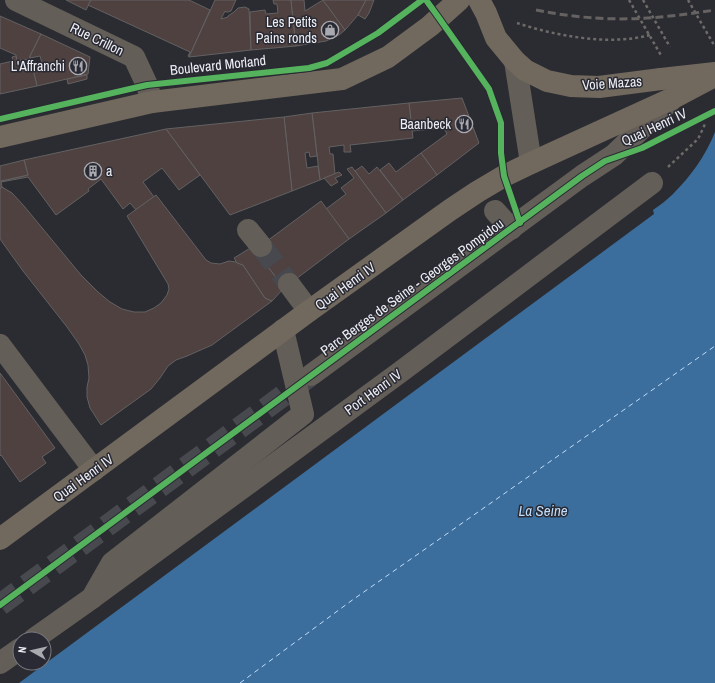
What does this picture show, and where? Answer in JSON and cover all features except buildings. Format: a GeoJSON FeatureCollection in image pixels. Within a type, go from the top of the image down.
{"type":"FeatureCollection","features":[{"type":"Feature","properties":{"kind":"main road","name":"Boulevard Morland"},"geometry":{"type":"LineString","coordinates":[[0,138],[152,102],[342,79],[388,57],[430,26],[460,0]]}},
{"type":"Feature","properties":{"kind":"main road","name":"Voie Mazas"},"geometry":{"type":"LineString","coordinates":[[479,0],[496,38],[515,61],[525,70],[547,81],[571,86],[598,87],[715,73]]}},
{"type":"Feature","properties":{"kind":"main road","name":"Quai Henri IV"},"geometry":{"type":"LineString","coordinates":[[0,539],[309,311],[483,188],[504,176],[673,98],[715,76]]}},
{"type":"Feature","properties":{"kind":"street","name":"Rue Crillon"},"geometry":{"type":"LineString","coordinates":[[16,0],[134,57],[147,84],[152,102]]}},
{"type":"Feature","properties":{"kind":"street"},"geometry":{"type":"LineString","coordinates":[[515,61],[531,163]]}},
{"type":"Feature","properties":{"kind":"street","name":"Parc Berges de Seine - Georges Pompidou"},"geometry":{"type":"LineString","coordinates":[[311,375],[582,176],[605,162],[673,98]]}},
{"type":"Feature","properties":{"kind":"street","name":"Port Henri IV"},"geometry":{"type":"LineString","coordinates":[[45,631],[399,373],[652,183]]}},
{"type":"Feature","properties":{"kind":"street"},"geometry":{"type":"LineString","coordinates":[[495,211],[511,229]]}},
{"type":"Feature","properties":{"kind":"street"},"geometry":{"type":"LineString","coordinates":[[289,284],[309,311]]}},
{"type":"Feature","properties":{"kind":"street","name":"Port Henri IV"},"geometry":{"type":"LineString","coordinates":[[92,598],[112,563],[303,414],[283,330]]}},
{"type":"Feature","properties":{"kind":"street"},"geometry":{"type":"LineString","coordinates":[[0,345],[94,470]]}},
{"type":"Feature","properties":{"kind":"street"},"geometry":{"type":"LineString","coordinates":[[0,663],[12,655]]}},
{"type":"Feature","properties":{"kind":"path"},"geometry":{"type":"LineString","coordinates":[[629,0],[661,54]]}},
{"type":"Feature","properties":{"kind":"path"},"geometry":{"type":"LineString","coordinates":[[643,0],[670,47]]}},
{"type":"Feature","properties":{"kind":"path"},"geometry":{"type":"LineString","coordinates":[[688,0],[714,44]]}},
{"type":"Feature","properties":{"kind":"path"},"geometry":{"type":"LineString","coordinates":[[517,24],[578,37],[632,39],[650,35]]}},
{"type":"Feature","properties":{"kind":"path"},"geometry":{"type":"LineString","coordinates":[[652,183],[698,139],[706,119]]}},
{"type":"Feature","properties":{"kind":"water","name":"La Seine"},"geometry":{"type":"Polygon","coordinates":[[[715,132],[715,683],[19,683],[35,671],[52,671],[52,659],[654,214],[653,210],[673,194],[692,173],[707,149],[715,132]]]}},
{"type":"Feature","properties":{"kind":"pier"},"geometry":{"type":"Polygon","coordinates":[[[693,0],[715,0],[715,19],[706,20],[693,0]]]}},
{"type":"Feature","properties":{"kind":"ferry route"},"geometry":{"type":"LineString","coordinates":[[240,683],[351,601],[715,346]]}},
{"type":"Feature","properties":{"kind":"tunnel"},"geometry":{"type":"LineString","coordinates":[[261,246],[289,284]]}},
{"type":"Feature","properties":{"kind":"tunnel"},"geometry":{"type":"LineString","coordinates":[[0,605],[311,375]]}},
{"type":"Feature","properties":{"kind":"railway"},"geometry":{"type":"LineString","coordinates":[[536,10],[581,17],[611,19],[671,16],[715,10]]}},
{"type":"Feature","properties":{"kind":"cycle path"},"geometry":{"type":"LineString","coordinates":[[0,119],[147,85],[309,68],[327,63],[378,33],[422,0]]}},
{"type":"Feature","properties":{"kind":"cycle path"},"geometry":{"type":"LineString","coordinates":[[426,0],[489,89],[501,123],[501,153],[504,176],[520,223]]}},
{"type":"Feature","properties":{"kind":"cycle path"},"geometry":{"type":"LineString","coordinates":[[0,605],[582,176],[605,161],[642,148],[715,111]]}},
{"type":"Feature","properties":{"kind":"place","name":"Les Petits Pains ronds"},"geometry":{"type":"Point","coordinates":[330,30]}},
{"type":"Feature","properties":{"kind":"place","name":"L'Affranchi"},"geometry":{"type":"Point","coordinates":[78,66]}},
{"type":"Feature","properties":{"kind":"place","name":"Baanbeck"},"geometry":{"type":"Point","coordinates":[464,124]}},
{"type":"Feature","properties":{"kind":"place","name":"a"},"geometry":{"type":"Point","coordinates":[93,171]}}]}
